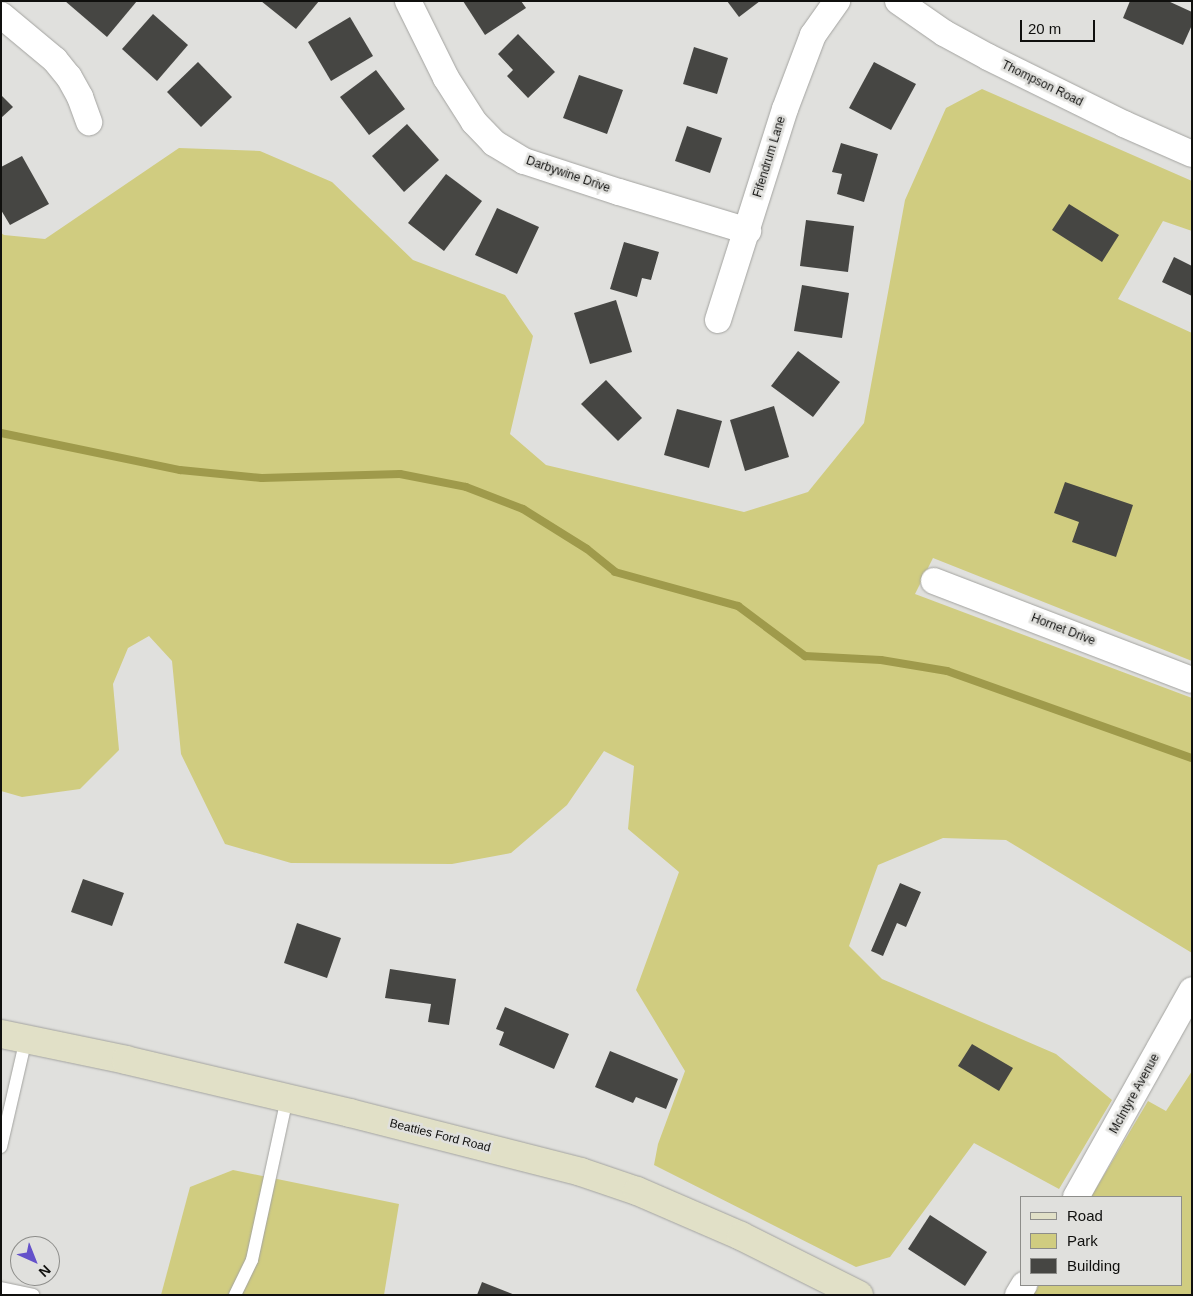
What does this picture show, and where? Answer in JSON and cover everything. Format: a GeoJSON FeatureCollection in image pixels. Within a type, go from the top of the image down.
{"type":"FeatureCollection","features":[{"type":"Feature","properties":{"kind":"main road","name":"Beatties Ford Road"},"geometry":{"type":"LineString","coordinates":[[14,1036],[287,1098],[590,1175],[636,1191],[741,1236],[860,1295]]}},
{"type":"Feature","properties":{"kind":"street","name":"Darbywine Drive"},"geometry":{"type":"LineString","coordinates":[[408,1],[446,78],[474,122],[494,142],[524,161],[748,231]]}},
{"type":"Feature","properties":{"kind":"street","name":"Fifendrum Lane"},"geometry":{"type":"LineString","coordinates":[[718,320],[748,231],[785,109],[813,34],[837,1]]}},
{"type":"Feature","properties":{"kind":"street","name":"Thompson Road"},"geometry":{"type":"LineString","coordinates":[[898,1],[944,33],[988,57],[1124,124],[1192,154]]}},
{"type":"Feature","properties":{"kind":"street"},"geometry":{"type":"LineString","coordinates":[[1,15],[55,60],[69,77],[80,97],[88,122]]}},
{"type":"Feature","properties":{"kind":"street","name":"Hornet Drive"},"geometry":{"type":"LineString","coordinates":[[934,581],[1192,680]]}},
{"type":"Feature","properties":{"kind":"street","name":"McIntyre Avenue"},"geometry":{"type":"LineString","coordinates":[[1077,1196],[1192,990]]}},
{"type":"Feature","properties":{"kind":"lane"},"geometry":{"type":"LineString","coordinates":[[1,1147],[14,1036]]}},
{"type":"Feature","properties":{"kind":"lane"},"geometry":{"type":"LineString","coordinates":[[235,1295],[252,1260],[287,1098]]}},
{"type":"Feature","properties":{"kind":"lane"},"geometry":{"type":"LineString","coordinates":[[1,1288],[33,1295]]}},
{"type":"Feature","properties":{"kind":"green space"},"geometry":{"type":"Polygon","coordinates":[[[982,89],[1192,181],[1192,231],[1163,221],[1118,299],[1192,333],[1192,661],[933,558],[915,594],[1192,698],[1192,953],[1006,840],[943,838],[878,865],[849,946],[882,979],[1056,1054],[1112,1100],[1059,1189],[974,1143],[890,1257],[856,1267],[654,1165],[658,1144],[685,1071],[636,990],[679,872],[628,829],[634,766],[604,751],[567,805],[511,853],[452,864],[291,863],[225,844],[181,754],[172,661],[149,636],[128,648],[113,684],[119,750],[80,789],[22,797],[1,791],[1,233],[4,235],[45,239],[179,148],[260,151],[332,182],[413,260],[505,295],[533,336],[510,434],[546,465],[744,512],[808,492],[864,423],[905,200],[946,108],[982,89]]]}},
{"type":"Feature","properties":{"kind":"green space"},"geometry":{"type":"Polygon","coordinates":[[[1192,1071],[1192,1295],[1033,1295],[1038,1286],[1183,1286],[1183,1196],[1092,1196],[1148,1101],[1166,1111],[1192,1071]]]}},
{"type":"Feature","properties":{"kind":"green space"},"geometry":{"type":"Polygon","coordinates":[[[233,1170],[399,1204],[384,1295],[161,1295],[190,1187],[233,1170]]]}},
{"type":"Feature","properties":{"kind":"building"},"geometry":{"type":"Polygon","coordinates":[[[65,1],[137,1],[107,37],[65,1]]]}},
{"type":"Feature","properties":{"kind":"building"},"geometry":{"type":"Polygon","coordinates":[[[261,1],[319,1],[296,29],[261,1]]]}},
{"type":"Feature","properties":{"kind":"building"},"geometry":{"type":"Polygon","coordinates":[[[463,1],[521,1],[526,8],[485,35],[463,1]]]}},
{"type":"Feature","properties":{"kind":"building"},"geometry":{"type":"Polygon","coordinates":[[[727,1],[760,1],[739,17],[727,1]]]}},
{"type":"Feature","properties":{"kind":"building"},"geometry":{"type":"Polygon","coordinates":[[[1130,1],[1168,1],[1192,12],[1192,25],[1183,45],[1123,18],[1130,1]]]}},
{"type":"Feature","properties":{"kind":"building"},"geometry":{"type":"Polygon","coordinates":[[[153,14],[188,45],[157,81],[122,49],[153,14]]]}},
{"type":"Feature","properties":{"kind":"building"},"geometry":{"type":"Polygon","coordinates":[[[350,17],[373,56],[331,81],[308,42],[350,17]]]}},
{"type":"Feature","properties":{"kind":"building"},"geometry":{"type":"Polygon","coordinates":[[[518,34],[555,72],[528,98],[507,76],[513,70],[498,54],[518,34]]]}},
{"type":"Feature","properties":{"kind":"building"},"geometry":{"type":"Polygon","coordinates":[[[694,47],[728,58],[717,94],[683,84],[694,47]]]}},
{"type":"Feature","properties":{"kind":"building"},"geometry":{"type":"Polygon","coordinates":[[[198,62],[232,97],[201,127],[167,92],[198,62]]]}},
{"type":"Feature","properties":{"kind":"building"},"geometry":{"type":"Polygon","coordinates":[[[874,62],[916,84],[891,130],[849,108],[874,62]]]}},
{"type":"Feature","properties":{"kind":"building"},"geometry":{"type":"Polygon","coordinates":[[[376,70],[405,109],[369,135],[340,97],[376,70]]]}},
{"type":"Feature","properties":{"kind":"building"},"geometry":{"type":"Polygon","coordinates":[[[579,75],[623,90],[607,134],[563,118],[579,75]]]}},
{"type":"Feature","properties":{"kind":"building"},"geometry":{"type":"Polygon","coordinates":[[[1,95],[13,107],[1,118],[1,95]]]}},
{"type":"Feature","properties":{"kind":"building"},"geometry":{"type":"Polygon","coordinates":[[[407,124],[439,160],[404,192],[372,156],[407,124]]]}},
{"type":"Feature","properties":{"kind":"building"},"geometry":{"type":"Polygon","coordinates":[[[687,126],[722,138],[710,173],[675,161],[687,126]]]}},
{"type":"Feature","properties":{"kind":"building"},"geometry":{"type":"Polygon","coordinates":[[[841,143],[878,154],[864,202],[837,194],[842,174],[832,172],[841,143]]]}},
{"type":"Feature","properties":{"kind":"building"},"geometry":{"type":"Polygon","coordinates":[[[22,156],[49,204],[10,225],[1,210],[1,167],[22,156]]]}},
{"type":"Feature","properties":{"kind":"building"},"geometry":{"type":"Polygon","coordinates":[[[446,174],[482,201],[444,251],[408,223],[446,174]]]}},
{"type":"Feature","properties":{"kind":"building"},"geometry":{"type":"Polygon","coordinates":[[[1069,204],[1119,235],[1102,262],[1052,230],[1069,204]]]}},
{"type":"Feature","properties":{"kind":"building"},"geometry":{"type":"Polygon","coordinates":[[[497,208],[539,227],[517,274],[475,255],[497,208]]]}},
{"type":"Feature","properties":{"kind":"building"},"geometry":{"type":"Polygon","coordinates":[[[806,220],[854,226],[848,272],[800,266],[806,220]]]}},
{"type":"Feature","properties":{"kind":"building"},"geometry":{"type":"Polygon","coordinates":[[[624,242],[659,252],[651,280],[642,278],[637,297],[610,289],[624,242]]]}},
{"type":"Feature","properties":{"kind":"building"},"geometry":{"type":"Polygon","coordinates":[[[1174,257],[1192,266],[1192,296],[1162,282],[1174,257]]]}},
{"type":"Feature","properties":{"kind":"building"},"geometry":{"type":"Polygon","coordinates":[[[802,285],[849,293],[842,338],[794,331],[802,285]]]}},
{"type":"Feature","properties":{"kind":"building"},"geometry":{"type":"Polygon","coordinates":[[[616,300],[632,352],[590,364],[574,313],[616,300]]]}},
{"type":"Feature","properties":{"kind":"building"},"geometry":{"type":"Polygon","coordinates":[[[798,351],[840,382],[813,417],[771,386],[798,351]]]}},
{"type":"Feature","properties":{"kind":"building"},"geometry":{"type":"Polygon","coordinates":[[[606,380],[642,418],[618,441],[581,404],[606,380]]]}},
{"type":"Feature","properties":{"kind":"building"},"geometry":{"type":"Polygon","coordinates":[[[774,406],[789,457],[745,471],[730,420],[774,406]]]}},
{"type":"Feature","properties":{"kind":"building"},"geometry":{"type":"Polygon","coordinates":[[[677,409],[722,421],[709,468],[664,455],[677,409]]]}},
{"type":"Feature","properties":{"kind":"building"},"geometry":{"type":"Polygon","coordinates":[[[1065,482],[1133,505],[1116,557],[1072,542],[1079,522],[1054,513],[1065,482]]]}},
{"type":"Feature","properties":{"kind":"building"},"geometry":{"type":"Polygon","coordinates":[[[83,879],[124,893],[112,926],[71,912],[83,879]]]}},
{"type":"Feature","properties":{"kind":"building"},"geometry":{"type":"Polygon","coordinates":[[[900,883],[921,892],[906,927],[897,923],[883,956],[871,951],[900,883]]]}},
{"type":"Feature","properties":{"kind":"building"},"geometry":{"type":"Polygon","coordinates":[[[297,923],[341,938],[327,978],[284,963],[297,923]]]}},
{"type":"Feature","properties":{"kind":"building"},"geometry":{"type":"Polygon","coordinates":[[[390,969],[456,979],[449,1025],[428,1022],[431,1004],[385,998],[390,969]]]}},
{"type":"Feature","properties":{"kind":"building"},"geometry":{"type":"Polygon","coordinates":[[[505,1007],[569,1034],[554,1069],[499,1045],[504,1032],[496,1029],[505,1007]]]}},
{"type":"Feature","properties":{"kind":"building"},"geometry":{"type":"Polygon","coordinates":[[[972,1044],[1013,1068],[999,1091],[958,1066],[972,1044]]]}},
{"type":"Feature","properties":{"kind":"building"},"geometry":{"type":"Polygon","coordinates":[[[610,1051],[678,1079],[666,1109],[636,1097],[633,1103],[595,1087],[610,1051]]]}},
{"type":"Feature","properties":{"kind":"building"},"geometry":{"type":"Polygon","coordinates":[[[930,1215],[987,1252],[965,1286],[908,1249],[930,1215]]]}},
{"type":"Feature","properties":{"kind":"building"},"geometry":{"type":"Polygon","coordinates":[[[482,1282],[515,1295],[477,1295],[482,1282]]]}},
{"type":"Feature","properties":{"kind":"waterway"},"geometry":{"type":"LineString","coordinates":[[1,433],[180,470],[262,478],[400,474],[466,487],[523,509],[587,549],[615,572],[738,606],[805,656],[881,660],[947,671],[1192,758]]}}]}
